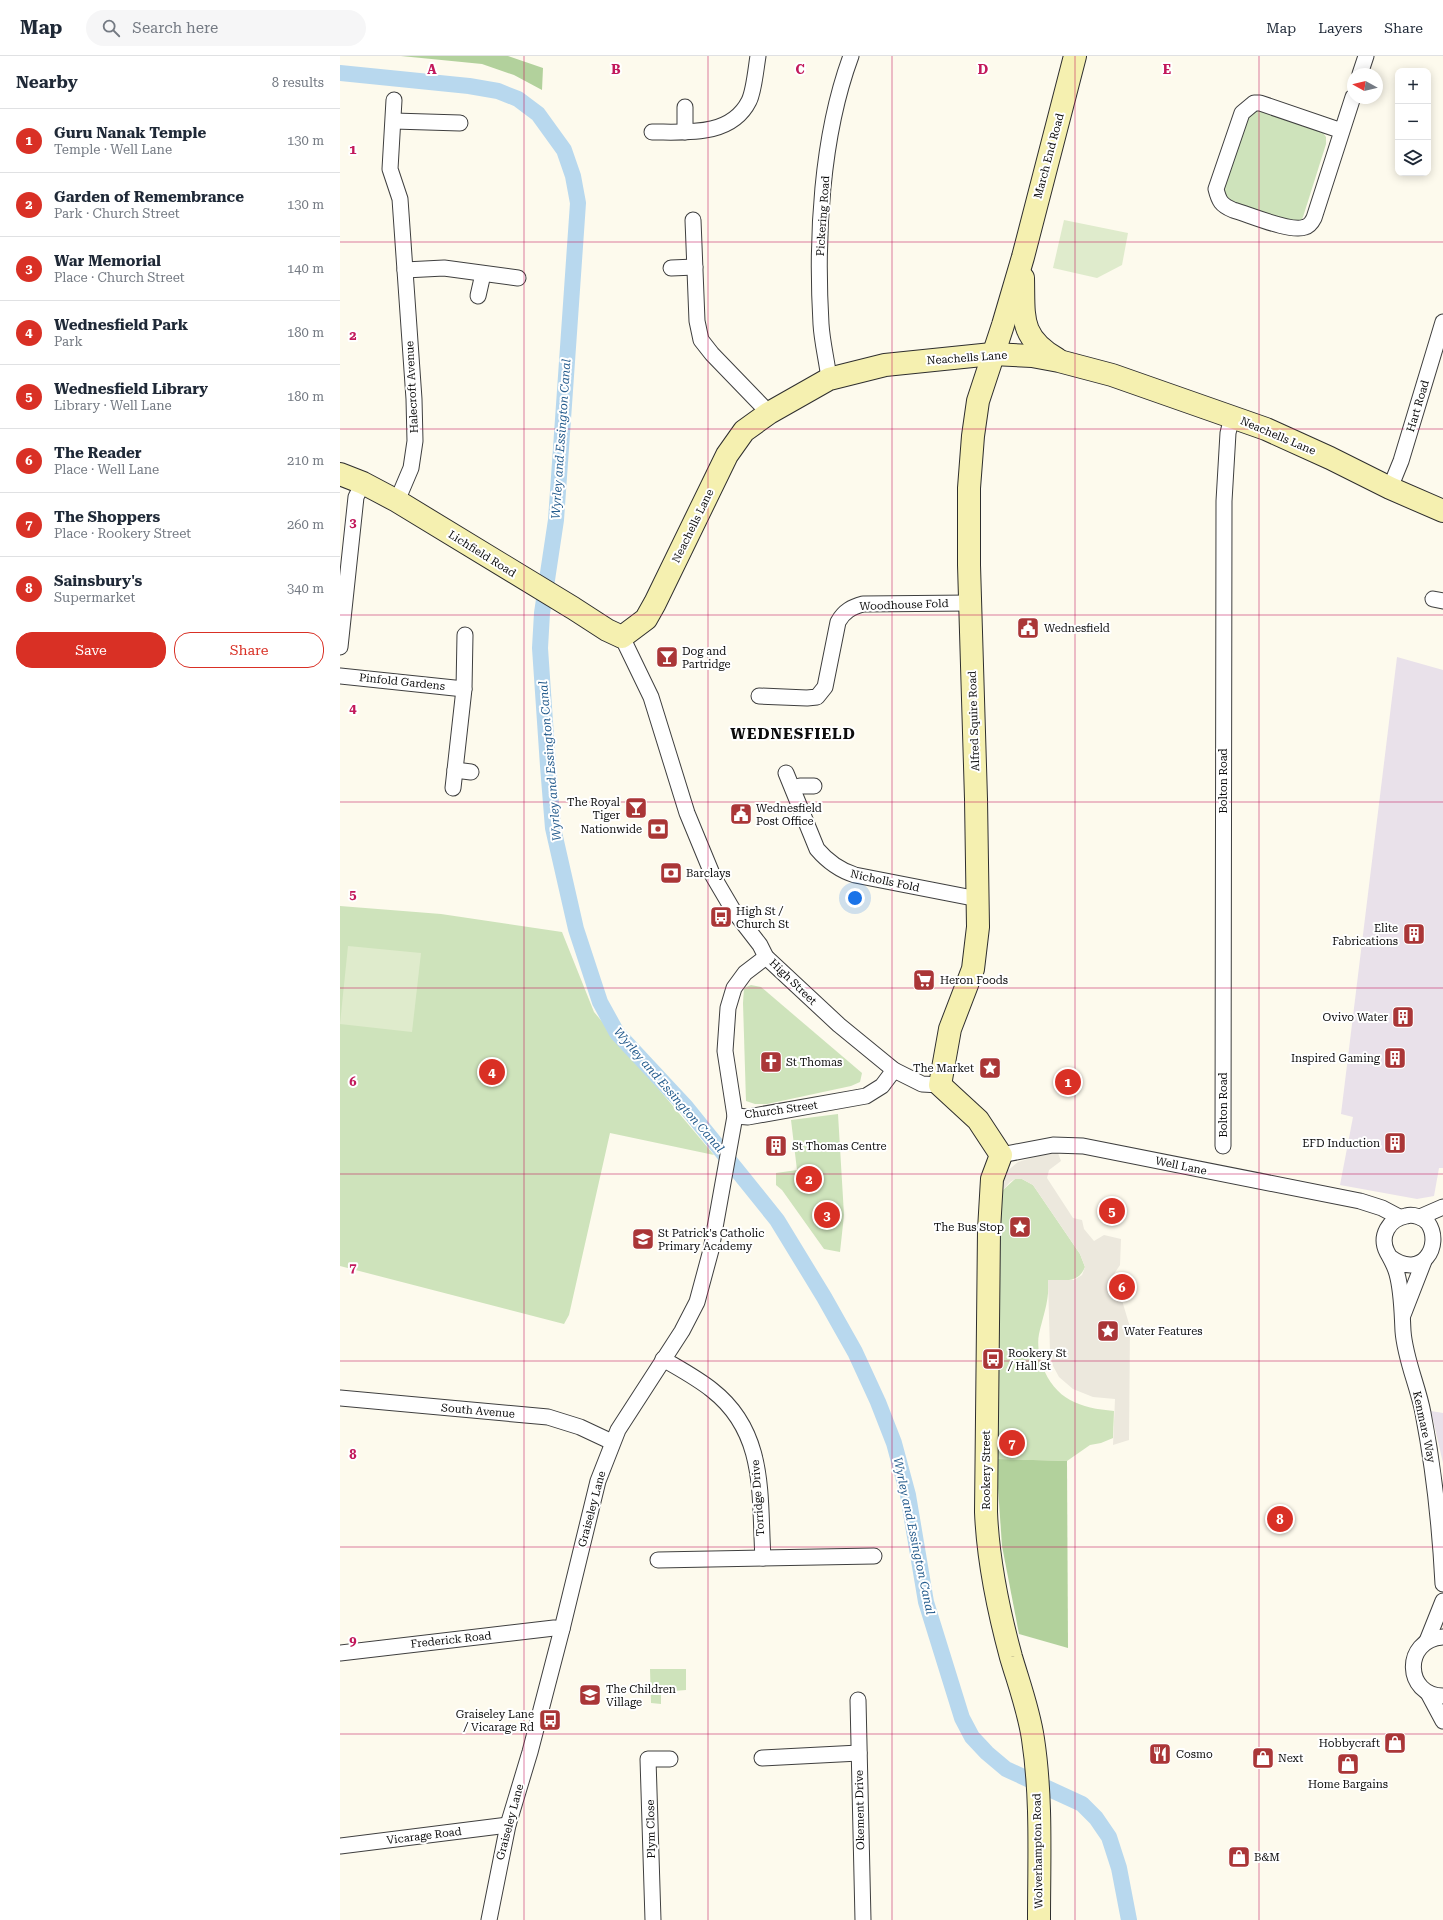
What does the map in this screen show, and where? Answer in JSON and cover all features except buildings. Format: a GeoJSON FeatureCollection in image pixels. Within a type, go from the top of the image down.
{"type":"FeatureCollection","features":[{"type":"Feature","properties":{"kind":"street"},"geometry":{"type":"LineString","coordinates":[[652,132],[698,132],[716,128],[732,120],[741,112],[750,100],[758,56]]}},
{"type":"Feature","properties":{"kind":"street","name":"Pickering Road"},"geometry":{"type":"LineString","coordinates":[[829,379],[821,326],[819,264],[821,210],[834,113],[844,74],[851,56]]}},
{"type":"Feature","properties":{"kind":"street","name":"March End Road"},"geometry":{"type":"LineString","coordinates":[[992,354],[1003,325],[1023,257],[1075,56]]}},
{"type":"Feature","properties":{"kind":"street"},"geometry":{"type":"LineString","coordinates":[[1362,68],[1366,56]]}},
{"type":"Feature","properties":{"kind":"street","name":"Halecroft Avenue"},"geometry":{"type":"LineString","coordinates":[[394,100],[394,121],[390,169],[400,199],[414,399],[414,441],[411,468],[396,502]]}},
{"type":"Feature","properties":{"kind":"street"},"geometry":{"type":"LineString","coordinates":[[1342,131],[1260,103],[1254,103],[1242,113],[1216,189],[1219,200],[1223,206],[1291,228],[1305,227],[1314,218],[1351,104]]}},
{"type":"Feature","properties":{"kind":"street"},"geometry":{"type":"LineString","coordinates":[[685,107],[685,132]]}},
{"type":"Feature","properties":{"kind":"street"},"geometry":{"type":"LineString","coordinates":[[394,121],[460,123]]}},
{"type":"Feature","properties":{"kind":"street"},"geometry":{"type":"LineString","coordinates":[[693,220],[696,321],[701,340],[712,354],[769,413]]}},
{"type":"Feature","properties":{"kind":"street","name":"March End Road"},"geometry":{"type":"LineString","coordinates":[[1023,257],[1025,324],[1034,342],[1047,354],[1059,361]]}},
{"type":"Feature","properties":{"kind":"street"},"geometry":{"type":"LineString","coordinates":[[671,268],[695,267]]}},
{"type":"Feature","properties":{"kind":"street"},"geometry":{"type":"LineString","coordinates":[[405,270],[444,268],[518,278]]}},
{"type":"Feature","properties":{"kind":"street"},"geometry":{"type":"LineString","coordinates":[[478,296],[483,274]]}},
{"type":"Feature","properties":{"kind":"street","name":"Hart Road"},"geometry":{"type":"LineString","coordinates":[[1390,488],[1401,461],[1443,322]]}},
{"type":"Feature","properties":{"kind":"street","name":"Neachells Lane"},"geometry":{"type":"LineString","coordinates":[[622,636],[646,619],[727,454],[744,431],[769,413],[829,379],[885,365],[992,354],[1032,356],[1059,361],[1112,375],[1266,429],[1330,458],[1390,488],[1443,511]]}},
{"type":"Feature","properties":{"kind":"street","name":"Alfred Squire Road"},"geometry":{"type":"LineString","coordinates":[[940,1085],[950,1029],[973,969],[978,927],[968,529],[970,461],[978,401],[992,354]]}},
{"type":"Feature","properties":{"kind":"street","name":"Bolton Road"},"geometry":{"type":"LineString","coordinates":[[1222,1146],[1224,501],[1228,433],[1232,417]]}},
{"type":"Feature","properties":{"kind":"street","name":"Lichfield Road"},"geometry":{"type":"LineString","coordinates":[[340,474],[363,483],[573,608],[607,630],[622,636]]}},
{"type":"Feature","properties":{"kind":"street"},"geometry":{"type":"LineString","coordinates":[[340,647],[356,497],[363,483]]}},
{"type":"Feature","properties":{"kind":"street","name":"Woodhouse Fold"},"geometry":{"type":"LineString","coordinates":[[759,696],[817,697],[825,687],[838,622],[842,615],[856,606],[863,604],[970,603]]}},
{"type":"Feature","properties":{"kind":"street"},"geometry":{"type":"LineString","coordinates":[[453,788],[464,688],[465,635]]}},
{"type":"Feature","properties":{"kind":"street","name":"High Street"},"geometry":{"type":"LineString","coordinates":[[622,636],[651,697],[687,813],[713,876],[733,910],[760,945],[766,957],[839,1025],[894,1070],[922,1084],[940,1085]]}},
{"type":"Feature","properties":{"kind":"street","name":"Pinfold Gardens"},"geometry":{"type":"LineString","coordinates":[[340,676],[464,688]]}},
{"type":"Feature","properties":{"kind":"street"},"geometry":{"type":"LineString","coordinates":[[455,770],[471,772]]}},
{"type":"Feature","properties":{"kind":"street","name":"Nicholls Fold"},"geometry":{"type":"LineString","coordinates":[[786,772],[817,848],[824,858],[838,868],[855,876],[978,899]]}},
{"type":"Feature","properties":{"kind":"street"},"geometry":{"type":"LineString","coordinates":[[793,789],[800,786],[814,786]]}},
{"type":"Feature","properties":{"kind":"street","name":"Church Street"},"geometry":{"type":"LineString","coordinates":[[766,957],[745,973],[734,988],[728,1008],[725,1051],[736,1116],[748,1117],[866,1096],[882,1086],[894,1070]]}},
{"type":"Feature","properties":{"kind":"street"},"geometry":{"type":"LineString","coordinates":[[940,1085],[978,1120],[1001,1154]]}},
{"type":"Feature","properties":{"kind":"street","name":"Graiseley Lane"},"geometry":{"type":"LineString","coordinates":[[489,1920],[508,1825],[530,1752],[598,1481],[612,1442],[618,1430],[682,1331],[696,1302],[711,1250],[722,1183],[736,1116]]}},
{"type":"Feature","properties":{"kind":"street","name":"Well Lane"},"geometry":{"type":"LineString","coordinates":[[1001,1154],[1053,1145],[1083,1146],[1360,1201],[1382,1208],[1399,1217]]}},
{"type":"Feature","properties":{"kind":"street","name":"Rookery Street"},"geometry":{"type":"LineString","coordinates":[[1001,1154],[992,1179],[988,1268],[985,1451],[987,1540],[1002,1621],[1028,1712],[1035,1754],[1037,1781]]}},
{"type":"Feature","properties":{"kind":"street"},"geometry":{"type":"LineString","coordinates":[[1360,1201],[1378,1215],[1388,1227]]}},
{"type":"Feature","properties":{"kind":"street"},"geometry":{"type":"LineString","coordinates":[[1420,1217],[1443,1207]]}},
{"type":"Feature","properties":{"kind":"street"},"geometry":{"type":"LineString","coordinates":[[1402,1318],[1424,1262],[1434,1249],[1438,1225],[1427,1222],[1420,1217],[1409,1215],[1399,1217],[1388,1227],[1384,1242],[1390,1257],[1399,1264],[1408,1266],[1424,1262]]}},
{"type":"Feature","properties":{"kind":"street","name":"Kenmare Way"},"geometry":{"type":"LineString","coordinates":[[1390,1257],[1397,1273],[1406,1350],[1423,1410],[1430,1450],[1441,1542],[1443,1584]]}},
{"type":"Feature","properties":{"kind":"street","name":"Torridge Drive"},"geometry":{"type":"LineString","coordinates":[[663,1359],[712,1390],[737,1415],[745,1428],[757,1464],[763,1558]]}},
{"type":"Feature","properties":{"kind":"street","name":"South Avenue"},"geometry":{"type":"LineString","coordinates":[[340,1398],[548,1417],[580,1427],[612,1442]]}},
{"type":"Feature","properties":{"kind":"street"},"geometry":{"type":"LineString","coordinates":[[658,1560],[874,1556]]}},
{"type":"Feature","properties":{"kind":"street"},"geometry":{"type":"LineString","coordinates":[[1443,1601],[1427,1641],[1418,1651],[1414,1660],[1413,1671],[1417,1681],[1436,1694],[1443,1721]]}},
{"type":"Feature","properties":{"kind":"street","name":"Frederick Road"},"geometry":{"type":"LineString","coordinates":[[340,1653],[554,1628],[562,1629]]}},
{"type":"Feature","properties":{"kind":"street"},"geometry":{"type":"LineString","coordinates":[[1427,1641],[1435,1638],[1443,1638]]}},
{"type":"Feature","properties":{"kind":"street","name":"Okement Drive"},"geometry":{"type":"LineString","coordinates":[[858,1700],[863,1920]]}},
{"type":"Feature","properties":{"kind":"street"},"geometry":{"type":"LineString","coordinates":[[762,1758],[859,1753]]}},
{"type":"Feature","properties":{"kind":"street","name":"Plym Close"},"geometry":{"type":"LineString","coordinates":[[653,1920],[648,1759],[670,1759]]}},
{"type":"Feature","properties":{"kind":"street","name":"Wolverhampton Road"},"geometry":{"type":"LineString","coordinates":[[1037,1781],[1039,1920]]}},
{"type":"Feature","properties":{"kind":"street","name":"Vicarage Road"},"geometry":{"type":"LineString","coordinates":[[340,1846],[508,1825]]}},
{"type":"Feature","properties":{"kind":"shaded area"},"geometry":{"type":"Polygon","coordinates":[[[1397,657],[1443,670],[1443,1168],[1439,1168],[1434,1196],[1417,1199],[1340,1185],[1353,1117],[1341,1114],[1397,657]]]}},
{"type":"Feature","properties":{"kind":"shaded area"},"geometry":{"type":"Polygon","coordinates":[[[1058,1153],[1061,1161],[1049,1170],[1047,1178],[1073,1218],[1082,1220],[1084,1229],[1094,1241],[1104,1235],[1121,1239],[1120,1265],[1114,1274],[1130,1327],[1129,1440],[1113,1445],[1115,1399],[1093,1397],[1073,1389],[1059,1377],[1053,1366],[1050,1353],[1048,1280],[1074,1280],[1082,1275],[1085,1267],[1080,1254],[1033,1185],[1022,1179],[1015,1179],[1003,1190],[997,1188],[1006,1172],[1018,1162],[1038,1156],[1058,1153]]]}},
{"type":"Feature","properties":{"kind":"shaded area"},"geometry":{"type":"Polygon","coordinates":[[[1431,1411],[1443,1413],[1443,1463],[1431,1411]]]}},
{"type":"Feature","properties":{"kind":"green space"},"geometry":{"type":"Polygon","coordinates":[[[401,56],[508,56],[543,68],[542,90],[514,75],[482,64],[401,56]]]}},
{"type":"Feature","properties":{"kind":"green space"},"geometry":{"type":"Polygon","coordinates":[[[1259,110],[1322,131],[1326,137],[1326,144],[1303,217],[1300,222],[1290,221],[1226,200],[1223,188],[1248,114],[1259,110]]]}},
{"type":"Feature","properties":{"kind":"green space"},"geometry":{"type":"Polygon","coordinates":[[[1064,220],[1128,233],[1122,265],[1097,278],[1053,268],[1064,220]]]}},
{"type":"Feature","properties":{"kind":"green space"},"geometry":{"type":"Polygon","coordinates":[[[340,906],[441,914],[562,932],[594,1012],[714,1155],[610,1133],[569,1315],[564,1324],[340,1266],[340,906]]]}},
{"type":"Feature","properties":{"kind":"green space"},"geometry":{"type":"Polygon","coordinates":[[[348,946],[421,953],[412,1032],[340,1024],[348,946]]]}},
{"type":"Feature","properties":{"kind":"green space"},"geometry":{"type":"Polygon","coordinates":[[[751,985],[761,987],[862,1073],[860,1082],[851,1086],[767,1104],[755,1104],[746,1101],[743,1003],[744,988],[751,985]]]}},
{"type":"Feature","properties":{"kind":"green space"},"geometry":{"type":"Polygon","coordinates":[[[838,1114],[844,1215],[840,1252],[824,1249],[782,1190],[776,1185],[776,1173],[797,1170],[791,1120],[838,1114]]]}},
{"type":"Feature","properties":{"kind":"green space"},"geometry":{"type":"Polygon","coordinates":[[[1015,1179],[1022,1179],[1033,1185],[1080,1254],[1085,1267],[1079,1276],[1074,1279],[1048,1280],[1047,1301],[1038,1338],[1040,1357],[1047,1377],[1054,1387],[1070,1400],[1102,1410],[1114,1411],[1113,1438],[1101,1443],[1090,1445],[1067,1461],[996,1459],[999,1219],[1003,1190],[1015,1179]]]}},
{"type":"Feature","properties":{"kind":"green space"},"geometry":{"type":"Polygon","coordinates":[[[996,1459],[1067,1461],[1068,1648],[1019,1634],[1002,1546],[996,1459]]]}},
{"type":"Feature","properties":{"kind":"green space"},"geometry":{"type":"Polygon","coordinates":[[[650,1669],[686,1669],[686,1690],[661,1692],[661,1704],[651,1703],[650,1669]]]}},
{"type":"Feature","properties":{"kind":"waterway","name":"Wyrley and Essington Canal"},"geometry":{"type":"LineString","coordinates":[[340,73],[469,86],[498,91],[518,99],[538,114],[564,150],[573,176],[578,203],[556,520],[542,613],[540,648],[553,828],[576,929],[600,1002],[617,1033],[686,1107],[777,1220],[824,1297],[855,1352],[878,1402],[894,1443],[908,1495],[926,1602],[962,1718],[972,1737],[987,1753],[1006,1769],[1082,1804],[1096,1818],[1109,1837],[1119,1868],[1129,1920]]}},
{"type":"Feature","properties":{"kind":"place","name":"Wednesfield"},"geometry":{"type":"Point","coordinates":[1028,628]}},
{"type":"Feature","properties":{"kind":"place","name":"Dog and Partridge"},"geometry":{"type":"Point","coordinates":[667,657]}},
{"type":"Feature","properties":{"kind":"place","name":"The Royal Tiger"},"geometry":{"type":"Point","coordinates":[636,808]}},
{"type":"Feature","properties":{"kind":"place","name":"Wednesfield Post Office"},"geometry":{"type":"Point","coordinates":[741,814]}},
{"type":"Feature","properties":{"kind":"place","name":"Nationwide"},"geometry":{"type":"Point","coordinates":[658,829]}},
{"type":"Feature","properties":{"kind":"place","name":"Barclays"},"geometry":{"type":"Point","coordinates":[671,873]}},
{"type":"Feature","properties":{"kind":"place","name":"High St / Church St"},"geometry":{"type":"Point","coordinates":[721,917]}},
{"type":"Feature","properties":{"kind":"place","name":"Elite Fabrications"},"geometry":{"type":"Point","coordinates":[1414,934]}},
{"type":"Feature","properties":{"kind":"place","name":"Heron Foods"},"geometry":{"type":"Point","coordinates":[924,980]}},
{"type":"Feature","properties":{"kind":"place","name":"Ovivo Water"},"geometry":{"type":"Point","coordinates":[1403,1017]}},
{"type":"Feature","properties":{"kind":"place","name":"Inspired Gaming"},"geometry":{"type":"Point","coordinates":[1395,1058]}},
{"type":"Feature","properties":{"kind":"place","name":"St Thomas"},"geometry":{"type":"Point","coordinates":[771,1062]}},
{"type":"Feature","properties":{"kind":"place","name":"The Market"},"geometry":{"type":"Point","coordinates":[990,1068]}},
{"type":"Feature","properties":{"kind":"place","name":"Wednesfield Park"},"geometry":{"type":"Point","coordinates":[492,1072]}},
{"type":"Feature","properties":{"kind":"place","name":"Guru Nanak Temple"},"geometry":{"type":"Point","coordinates":[1068,1082]}},
{"type":"Feature","properties":{"kind":"place","name":"EFD Induction"},"geometry":{"type":"Point","coordinates":[1395,1143]}},
{"type":"Feature","properties":{"kind":"place","name":"St Thomas Centre"},"geometry":{"type":"Point","coordinates":[776,1146]}},
{"type":"Feature","properties":{"kind":"place","name":"Garden of Remembrance"},"geometry":{"type":"Point","coordinates":[809,1179]}},
{"type":"Feature","properties":{"kind":"place","name":"Wednesfield Library"},"geometry":{"type":"Point","coordinates":[1112,1211]}},
{"type":"Feature","properties":{"kind":"place","name":"War Memorial"},"geometry":{"type":"Point","coordinates":[827,1215]}},
{"type":"Feature","properties":{"kind":"place","name":"The Bus Stop"},"geometry":{"type":"Point","coordinates":[1020,1227]}},
{"type":"Feature","properties":{"kind":"place","name":"St Patrick's Catholic Primary Academy"},"geometry":{"type":"Point","coordinates":[643,1239]}},
{"type":"Feature","properties":{"kind":"place","name":"The Reader"},"geometry":{"type":"Point","coordinates":[1122,1287]}},
{"type":"Feature","properties":{"kind":"place","name":"Water Features"},"geometry":{"type":"Point","coordinates":[1108,1331]}},
{"type":"Feature","properties":{"kind":"place","name":"Rookery St / Hall St"},"geometry":{"type":"Point","coordinates":[993,1359]}},
{"type":"Feature","properties":{"kind":"place","name":"The Shoppers"},"geometry":{"type":"Point","coordinates":[1012,1443]}},
{"type":"Feature","properties":{"kind":"place","name":"Sainsbury's"},"geometry":{"type":"Point","coordinates":[1280,1519]}},
{"type":"Feature","properties":{"kind":"place","name":"The Children Village"},"geometry":{"type":"Point","coordinates":[590,1695]}},
{"type":"Feature","properties":{"kind":"place","name":"Graiseley Lane / Vicarage Rd"},"geometry":{"type":"Point","coordinates":[550,1720]}},
{"type":"Feature","properties":{"kind":"place","name":"Hobbycraft"},"geometry":{"type":"Point","coordinates":[1395,1743]}},
{"type":"Feature","properties":{"kind":"place","name":"Cosmo"},"geometry":{"type":"Point","coordinates":[1160,1754]}},
{"type":"Feature","properties":{"kind":"place","name":"Next"},"geometry":{"type":"Point","coordinates":[1263,1758]}},
{"type":"Feature","properties":{"kind":"place","name":"Home Bargains"},"geometry":{"type":"Point","coordinates":[1348,1764]}},
{"type":"Feature","properties":{"kind":"place","name":"B&M"},"geometry":{"type":"Point","coordinates":[1239,1857]}},
{"type":"Feature","properties":{"kind":"district","name":"WEDNESFIELD"},"geometry":{"type":"Point","coordinates":[793,734]}}]}
